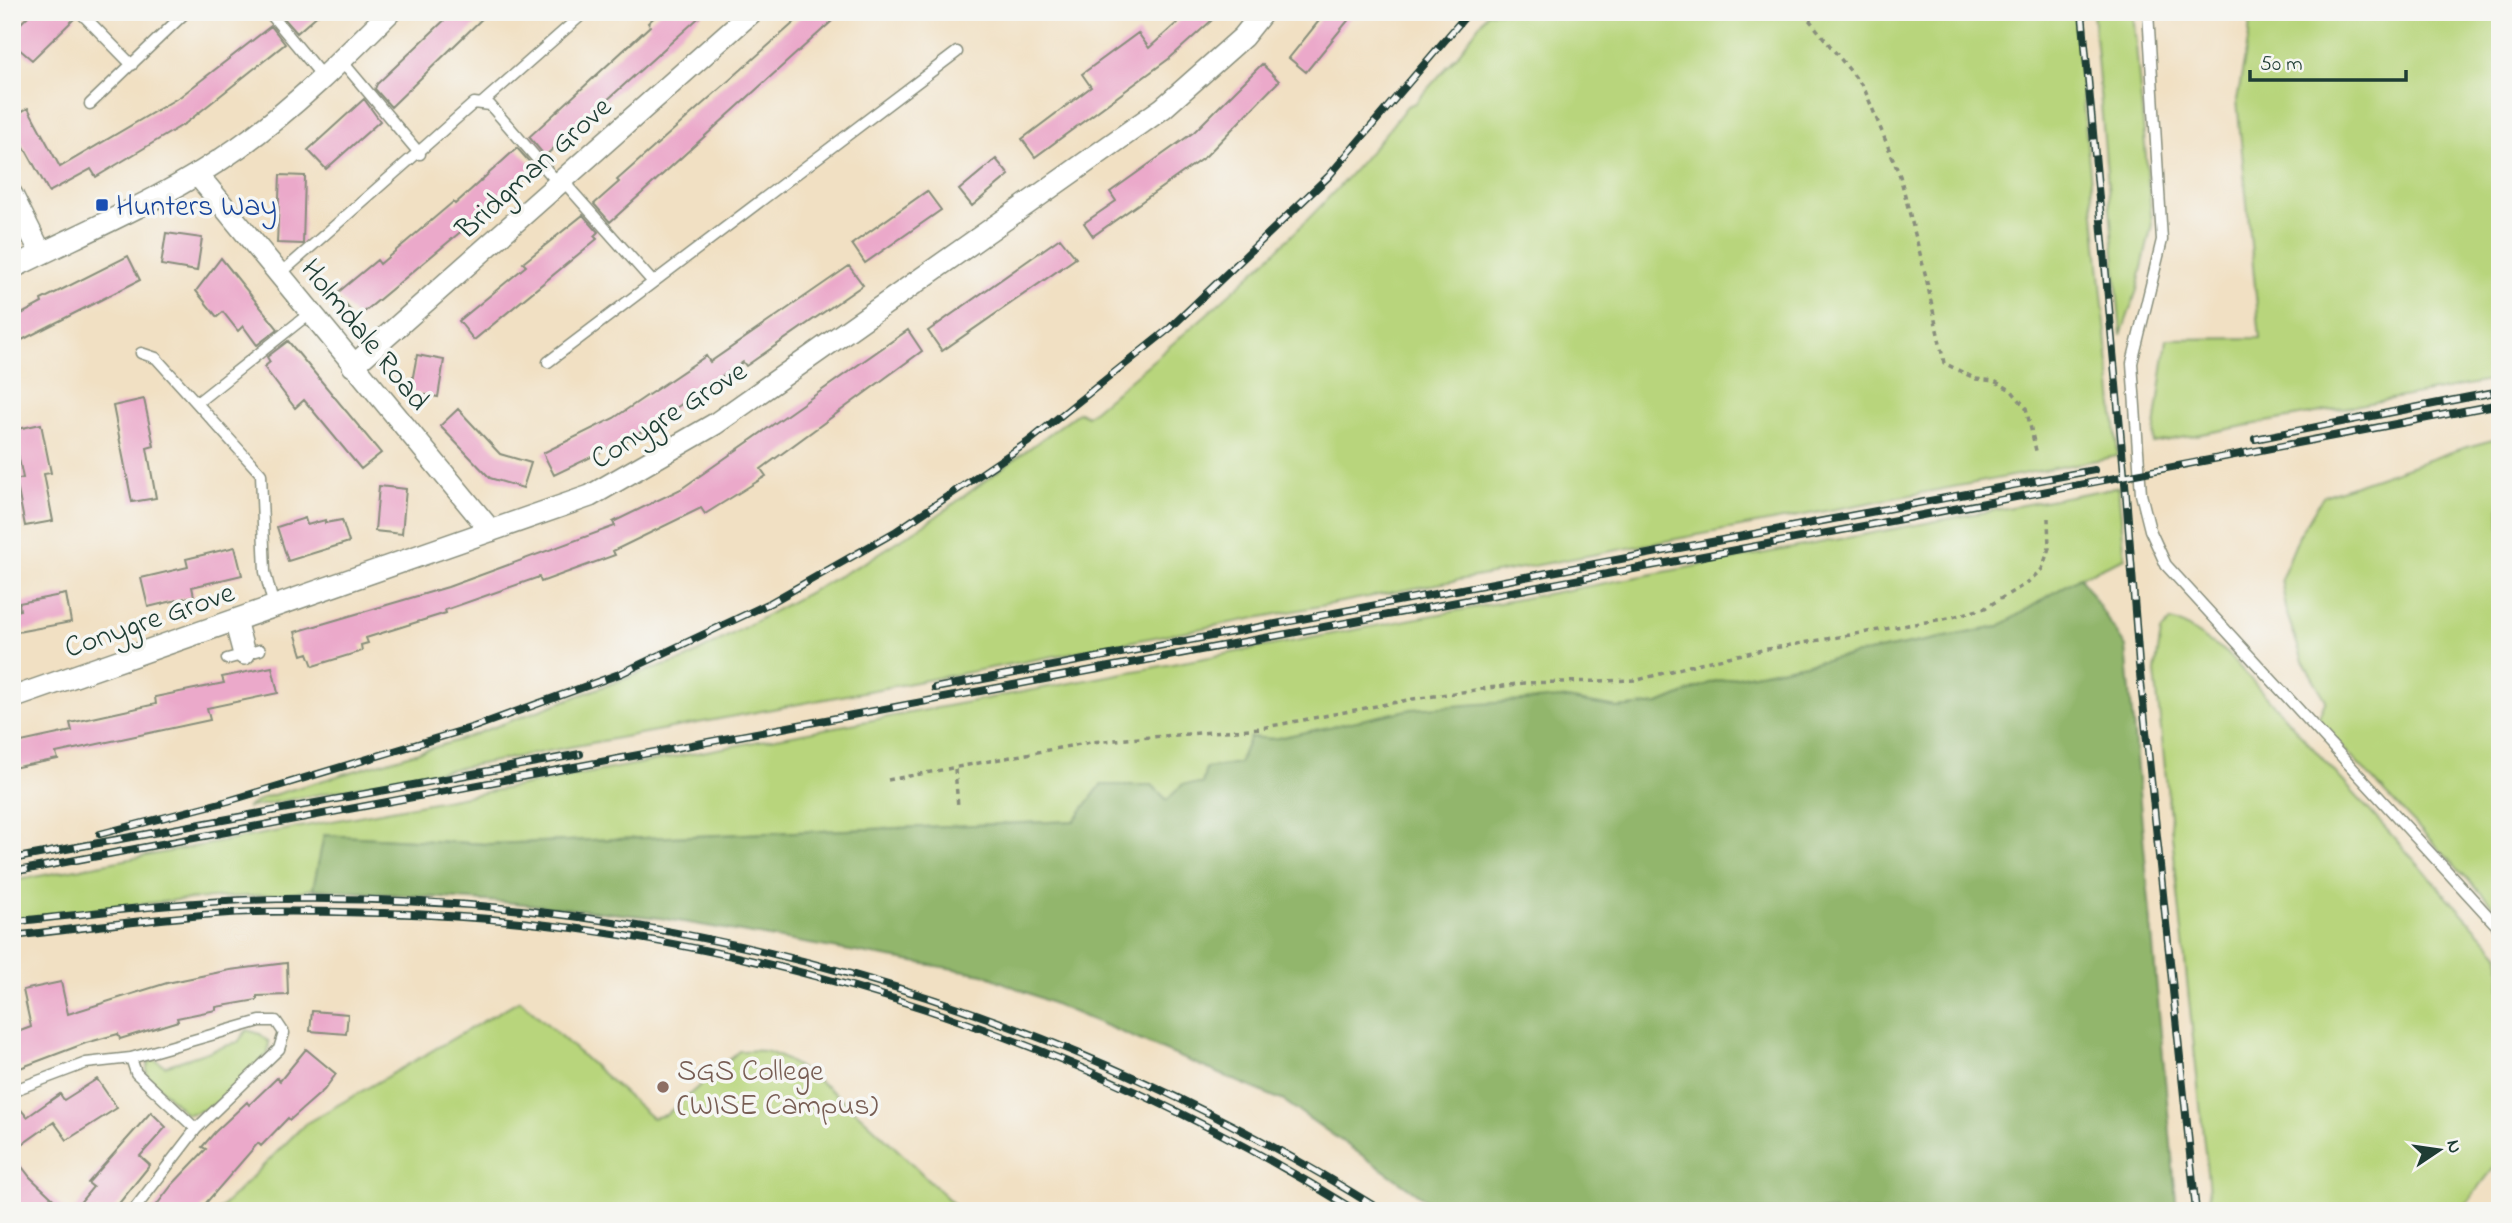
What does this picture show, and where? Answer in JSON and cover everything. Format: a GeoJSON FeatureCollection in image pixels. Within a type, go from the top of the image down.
{"type":"FeatureCollection","features":[{"type":"Feature","properties":{"kind":"street"},"geometry":{"type":"LineString","coordinates":[[12,268],[197,174],[269,125],[390,12]]}},
{"type":"Feature","properties":{"kind":"street","name":"Bridgman Grove"},"geometry":{"type":"LineString","coordinates":[[353,366],[752,12]]}},
{"type":"Feature","properties":{"kind":"street","name":"Conygre Grove"},"geometry":{"type":"LineString","coordinates":[[12,698],[590,496],[715,424],[1163,108],[1242,37],[1263,12]]}},
{"type":"Feature","properties":{"kind":"street","name":"Holmdale Road"},"geometry":{"type":"LineString","coordinates":[[197,174],[491,531]]}},
{"type":"Feature","properties":{"kind":"street"},"geometry":{"type":"LineString","coordinates":[[12,195],[41,253]]}},
{"type":"Feature","properties":{"kind":"street"},"geometry":{"type":"LineString","coordinates":[[235,620],[244,654]]}},
{"type":"Feature","properties":{"kind":"lane"},"geometry":{"type":"LineString","coordinates":[[80,12],[132,65]]}},
{"type":"Feature","properties":{"kind":"lane"},"geometry":{"type":"LineString","coordinates":[[90,104],[186,12]]}},
{"type":"Feature","properties":{"kind":"lane"},"geometry":{"type":"LineString","coordinates":[[269,12],[323,77]]}},
{"type":"Feature","properties":{"kind":"lane"},"geometry":{"type":"LineString","coordinates":[[279,275],[420,154],[465,108],[482,103],[585,12]]}},
{"type":"Feature","properties":{"kind":"lane"},"geometry":{"type":"LineString","coordinates":[[2148,12],[2162,240],[2132,363],[2141,494],[2150,530],[2166,565],[2500,929]]}},
{"type":"Feature","properties":{"kind":"lane"},"geometry":{"type":"LineString","coordinates":[[548,362],[957,52]]}},
{"type":"Feature","properties":{"kind":"lane"},"geometry":{"type":"LineString","coordinates":[[341,60],[420,154]]}},
{"type":"Feature","properties":{"kind":"lane"},"geometry":{"type":"LineString","coordinates":[[482,103],[490,105],[652,281]]}},
{"type":"Feature","properties":{"kind":"lane"},"geometry":{"type":"LineString","coordinates":[[198,402],[310,313]]}},
{"type":"Feature","properties":{"kind":"lane"},"geometry":{"type":"LineString","coordinates":[[141,353],[156,358],[261,474],[265,572],[274,607]]}},
{"type":"Feature","properties":{"kind":"lane"},"geometry":{"type":"LineString","coordinates":[[12,1091],[86,1063],[131,1058],[260,1021],[276,1021],[284,1033],[279,1049],[196,1129],[133,1211]]}},
{"type":"Feature","properties":{"kind":"lane"},"geometry":{"type":"LineString","coordinates":[[131,1058],[136,1073],[196,1129]]}},
{"type":"Feature","properties":{"kind":"path"},"geometry":{"type":"LineString","coordinates":[[1803,12],[1864,88],[1900,176],[1926,277],[1944,363],[1976,379],[1994,380],[2011,390],[2026,408],[2037,455]]}},
{"type":"Feature","properties":{"kind":"path"},"geometry":{"type":"LineString","coordinates":[[888,780],[1091,742],[1261,727],[1413,699],[1524,683],[1639,681],[1725,657],[1949,618],[1985,608],[2027,583],[2042,569],[2049,548],[2048,518]]}},
{"type":"Feature","properties":{"kind":"path"},"geometry":{"type":"LineString","coordinates":[[955,769],[958,807]]}},
{"type":"Feature","properties":{"kind":"green space"},"geometry":{"type":"Polygon","coordinates":[[[1488,12],[2074,12],[2118,456],[246,808],[263,798],[459,740],[640,673],[684,660],[867,561],[934,518],[1079,412],[1087,416],[1215,307],[1335,191],[1407,106],[1415,103],[1457,56],[1488,12]]]}},
{"type":"Feature","properties":{"kind":"green space"},"geometry":{"type":"Polygon","coordinates":[[[2093,12],[2133,12],[2152,224],[2137,290],[2121,335],[2093,12]]]}},
{"type":"Feature","properties":{"kind":"green space"},"geometry":{"type":"Polygon","coordinates":[[[2250,12],[2500,12],[2500,379],[2153,443],[2167,339],[2260,338],[2237,100],[2249,35],[2250,12]]]}},
{"type":"Feature","properties":{"kind":"green space"},"geometry":{"type":"Polygon","coordinates":[[[2500,438],[2500,913],[2317,721],[2326,700],[2303,661],[2287,614],[2281,579],[2299,536],[2323,496],[2500,438]]]}},
{"type":"Feature","properties":{"kind":"green space"},"geometry":{"type":"Polygon","coordinates":[[[2118,487],[2125,558],[2080,577],[1998,627],[1712,682],[1659,704],[1617,708],[1561,698],[1273,739],[1250,737],[1239,764],[1206,768],[1202,784],[1167,800],[1152,785],[1101,785],[1074,821],[488,844],[324,835],[313,889],[287,894],[176,900],[12,920],[12,881],[2118,487]]]}},
{"type":"Feature","properties":{"kind":"green space"},"geometry":{"type":"Polygon","coordinates":[[[2080,577],[2126,647],[2177,1211],[1442,1211],[1284,1101],[983,974],[660,918],[515,903],[313,889],[324,835],[488,844],[1074,821],[1101,785],[1152,785],[1167,800],[1183,784],[1202,784],[1206,768],[1239,763],[1250,737],[1273,739],[1412,709],[1561,698],[1617,708],[1659,704],[1712,682],[1998,627],[2080,577]]]}},
{"type":"Feature","properties":{"kind":"green space"},"geometry":{"type":"Polygon","coordinates":[[[2170,621],[2182,624],[2227,653],[2500,955],[2500,1160],[2460,1211],[2211,1211],[2155,672],[2161,632],[2170,621]]]}},
{"type":"Feature","properties":{"kind":"green space"},"geometry":{"type":"Polygon","coordinates":[[[520,1000],[652,1118],[666,1115],[739,1051],[771,1053],[819,1081],[844,1101],[961,1211],[218,1211],[305,1124],[520,1000]]]}},
{"type":"Feature","properties":{"kind":"green space"},"geometry":{"type":"Polygon","coordinates":[[[247,1030],[260,1034],[269,1042],[268,1054],[231,1092],[210,1107],[186,1114],[147,1075],[147,1066],[152,1058],[165,1066],[238,1042],[247,1030]]]}},
{"type":"Feature","properties":{"kind":"building"},"geometry":{"type":"Polygon","coordinates":[[[32,12],[72,12],[75,18],[32,60],[12,43],[12,32],[32,12]]]}},
{"type":"Feature","properties":{"kind":"building"},"geometry":{"type":"Polygon","coordinates":[[[289,12],[321,12],[297,33],[283,17],[289,12]]]}},
{"type":"Feature","properties":{"kind":"building"},"geometry":{"type":"Polygon","coordinates":[[[453,12],[489,12],[391,107],[375,89],[377,84],[453,12]]]}},
{"type":"Feature","properties":{"kind":"building"},"geometry":{"type":"Polygon","coordinates":[[[660,12],[705,12],[545,156],[529,137],[650,26],[648,23],[660,12]]]}},
{"type":"Feature","properties":{"kind":"building"},"geometry":{"type":"Polygon","coordinates":[[[806,12],[842,12],[610,222],[594,204],[619,182],[617,180],[806,12]]]}},
{"type":"Feature","properties":{"kind":"building"},"geometry":{"type":"Polygon","coordinates":[[[1189,12],[1221,12],[1170,58],[1035,157],[1022,139],[1091,87],[1082,74],[1138,33],[1149,48],[1189,12]]]}},
{"type":"Feature","properties":{"kind":"building"},"geometry":{"type":"Polygon","coordinates":[[[1326,12],[1355,12],[1306,72],[1289,58],[1326,12]]]}},
{"type":"Feature","properties":{"kind":"building"},"geometry":{"type":"Polygon","coordinates":[[[271,26],[285,44],[186,123],[96,177],[91,169],[49,192],[12,125],[12,117],[28,108],[60,167],[181,96],[271,26]]]}},
{"type":"Feature","properties":{"kind":"building"},"geometry":{"type":"Polygon","coordinates":[[[1262,64],[1279,81],[1206,156],[1093,236],[1084,223],[1116,201],[1110,192],[1194,132],[1262,64]]]}},
{"type":"Feature","properties":{"kind":"building"},"geometry":{"type":"Polygon","coordinates":[[[364,99],[380,121],[326,169],[308,150],[364,99]]]}},
{"type":"Feature","properties":{"kind":"building"},"geometry":{"type":"Polygon","coordinates":[[[517,148],[533,166],[482,214],[357,318],[336,294],[377,260],[380,264],[453,202],[455,204],[517,148]]]}},
{"type":"Feature","properties":{"kind":"building"},"geometry":{"type":"Polygon","coordinates":[[[996,159],[1009,175],[972,206],[959,190],[996,159]]]}},
{"type":"Feature","properties":{"kind":"building"},"geometry":{"type":"Polygon","coordinates":[[[280,175],[305,176],[303,244],[277,243],[280,175]]]}},
{"type":"Feature","properties":{"kind":"building"},"geometry":{"type":"Polygon","coordinates":[[[927,191],[941,210],[865,263],[852,244],[927,191]]]}},
{"type":"Feature","properties":{"kind":"building"},"geometry":{"type":"Polygon","coordinates":[[[583,215],[598,232],[594,236],[597,239],[474,340],[459,321],[526,266],[523,263],[583,215]]]}},
{"type":"Feature","properties":{"kind":"building"},"geometry":{"type":"Polygon","coordinates":[[[166,233],[202,238],[197,271],[161,265],[166,233]]]}},
{"type":"Feature","properties":{"kind":"building"},"geometry":{"type":"Polygon","coordinates":[[[1060,238],[1076,258],[942,351],[928,331],[1060,238]]]}},
{"type":"Feature","properties":{"kind":"building"},"geometry":{"type":"Polygon","coordinates":[[[128,256],[140,280],[12,345],[12,319],[42,303],[41,300],[128,256]]]}},
{"type":"Feature","properties":{"kind":"building"},"geometry":{"type":"Polygon","coordinates":[[[221,258],[278,329],[257,345],[243,326],[238,331],[223,312],[217,317],[196,291],[221,258]]]}},
{"type":"Feature","properties":{"kind":"building"},"geometry":{"type":"Polygon","coordinates":[[[849,266],[863,285],[746,366],[743,362],[635,436],[554,475],[543,453],[614,418],[706,356],[710,362],[849,266]]]}},
{"type":"Feature","properties":{"kind":"building"},"geometry":{"type":"Polygon","coordinates":[[[908,330],[922,351],[761,469],[766,476],[705,514],[701,508],[613,551],[615,555],[541,582],[539,577],[445,610],[446,613],[366,638],[368,643],[361,645],[362,651],[313,666],[308,653],[302,655],[295,632],[448,587],[615,526],[613,522],[681,489],[908,330]]]}},
{"type":"Feature","properties":{"kind":"building"},"geometry":{"type":"Polygon","coordinates":[[[288,341],[381,453],[361,469],[304,400],[295,408],[264,367],[270,362],[267,357],[288,341]]]}},
{"type":"Feature","properties":{"kind":"building"},"geometry":{"type":"Polygon","coordinates":[[[417,355],[444,360],[438,397],[410,392],[417,355]]]}},
{"type":"Feature","properties":{"kind":"building"},"geometry":{"type":"Polygon","coordinates":[[[144,399],[154,446],[147,448],[156,498],[132,502],[113,406],[144,399]]]}},
{"type":"Feature","properties":{"kind":"building"},"geometry":{"type":"Polygon","coordinates":[[[458,409],[500,454],[531,463],[523,488],[490,478],[440,426],[458,409]]]}},
{"type":"Feature","properties":{"kind":"building"},"geometry":{"type":"Polygon","coordinates":[[[41,424],[51,473],[44,474],[53,521],[25,526],[16,480],[23,478],[13,430],[41,424]]]}},
{"type":"Feature","properties":{"kind":"building"},"geometry":{"type":"Polygon","coordinates":[[[379,486],[406,489],[402,534],[375,531],[379,486]]]}},
{"type":"Feature","properties":{"kind":"building"},"geometry":{"type":"Polygon","coordinates":[[[305,518],[307,525],[325,520],[325,523],[342,520],[349,542],[288,561],[277,527],[305,518]]]}},
{"type":"Feature","properties":{"kind":"building"},"geometry":{"type":"Polygon","coordinates":[[[235,547],[242,575],[192,587],[194,596],[148,607],[141,578],[188,567],[186,559],[235,547]]]}},
{"type":"Feature","properties":{"kind":"building"},"geometry":{"type":"Polygon","coordinates":[[[66,594],[71,622],[12,633],[12,612],[20,610],[19,603],[66,594]]]}},
{"type":"Feature","properties":{"kind":"building"},"geometry":{"type":"Polygon","coordinates":[[[272,667],[278,693],[207,708],[210,720],[56,753],[58,759],[12,768],[12,744],[72,731],[70,723],[156,704],[155,697],[224,683],[222,677],[272,667]]]}},
{"type":"Feature","properties":{"kind":"building"},"geometry":{"type":"Polygon","coordinates":[[[287,963],[288,995],[257,996],[257,1000],[216,1007],[216,1010],[177,1018],[178,1021],[120,1039],[118,1034],[86,1043],[12,1071],[12,1034],[31,1027],[23,990],[61,982],[68,1014],[167,983],[230,970],[287,963]]]}},
{"type":"Feature","properties":{"kind":"building"},"geometry":{"type":"Polygon","coordinates":[[[312,1011],[348,1014],[346,1034],[310,1031],[312,1011]]]}},
{"type":"Feature","properties":{"kind":"building"},"geometry":{"type":"Polygon","coordinates":[[[306,1049],[336,1074],[324,1090],[290,1120],[288,1118],[261,1146],[258,1143],[199,1211],[152,1211],[206,1149],[202,1147],[215,1132],[277,1078],[280,1081],[306,1049]]]}},
{"type":"Feature","properties":{"kind":"building"},"geometry":{"type":"Polygon","coordinates":[[[97,1079],[117,1108],[67,1140],[54,1122],[21,1145],[12,1132],[12,1099],[27,1117],[60,1094],[64,1100],[97,1079]]]}},
{"type":"Feature","properties":{"kind":"building"},"geometry":{"type":"Polygon","coordinates":[[[151,1112],[166,1127],[140,1156],[150,1165],[113,1211],[73,1211],[93,1187],[88,1183],[151,1112]]]}},
{"type":"Feature","properties":{"kind":"building"},"geometry":{"type":"Polygon","coordinates":[[[12,1154],[30,1177],[66,1211],[12,1211],[12,1154]]]}},
{"type":"Feature","properties":{"kind":"railway"},"geometry":{"type":"LineString","coordinates":[[100,834],[228,801],[474,727],[622,673],[770,603],[895,532],[1028,442],[1170,328],[1328,177],[1469,12]]}},
{"type":"Feature","properties":{"kind":"railway"},"geometry":{"type":"LineString","coordinates":[[2082,12],[2139,664],[2196,1211]]}},
{"type":"Feature","properties":{"kind":"railway"},"geometry":{"type":"LineString","coordinates":[[2255,439],[2500,391]]}},
{"type":"Feature","properties":{"kind":"railway"},"geometry":{"type":"LineString","coordinates":[[12,872],[1912,517],[2500,404]]}},
{"type":"Feature","properties":{"kind":"railway"},"geometry":{"type":"LineString","coordinates":[[935,688],[2094,470]]}},
{"type":"Feature","properties":{"kind":"railway"},"geometry":{"type":"LineString","coordinates":[[12,859],[580,754]]}},
{"type":"Feature","properties":{"kind":"railway"},"geometry":{"type":"LineString","coordinates":[[12,922],[244,900],[423,902],[568,916],[711,940],[852,974],[990,1019],[1125,1074],[1256,1138],[1382,1211]]}},
{"type":"Feature","properties":{"kind":"railway"},"geometry":{"type":"LineString","coordinates":[[12,936],[148,920],[287,911],[384,913],[513,921],[640,938],[766,964],[890,998],[1011,1039],[1129,1089],[1245,1146],[1356,1211]]}},
{"type":"Feature","properties":{"kind":"place","name":"Hunters Way"},"geometry":{"type":"Point","coordinates":[102,205]}},
{"type":"Feature","properties":{"kind":"place","name":"SGS College (WISE Campus)"},"geometry":{"type":"Point","coordinates":[663,1087]}}]}
